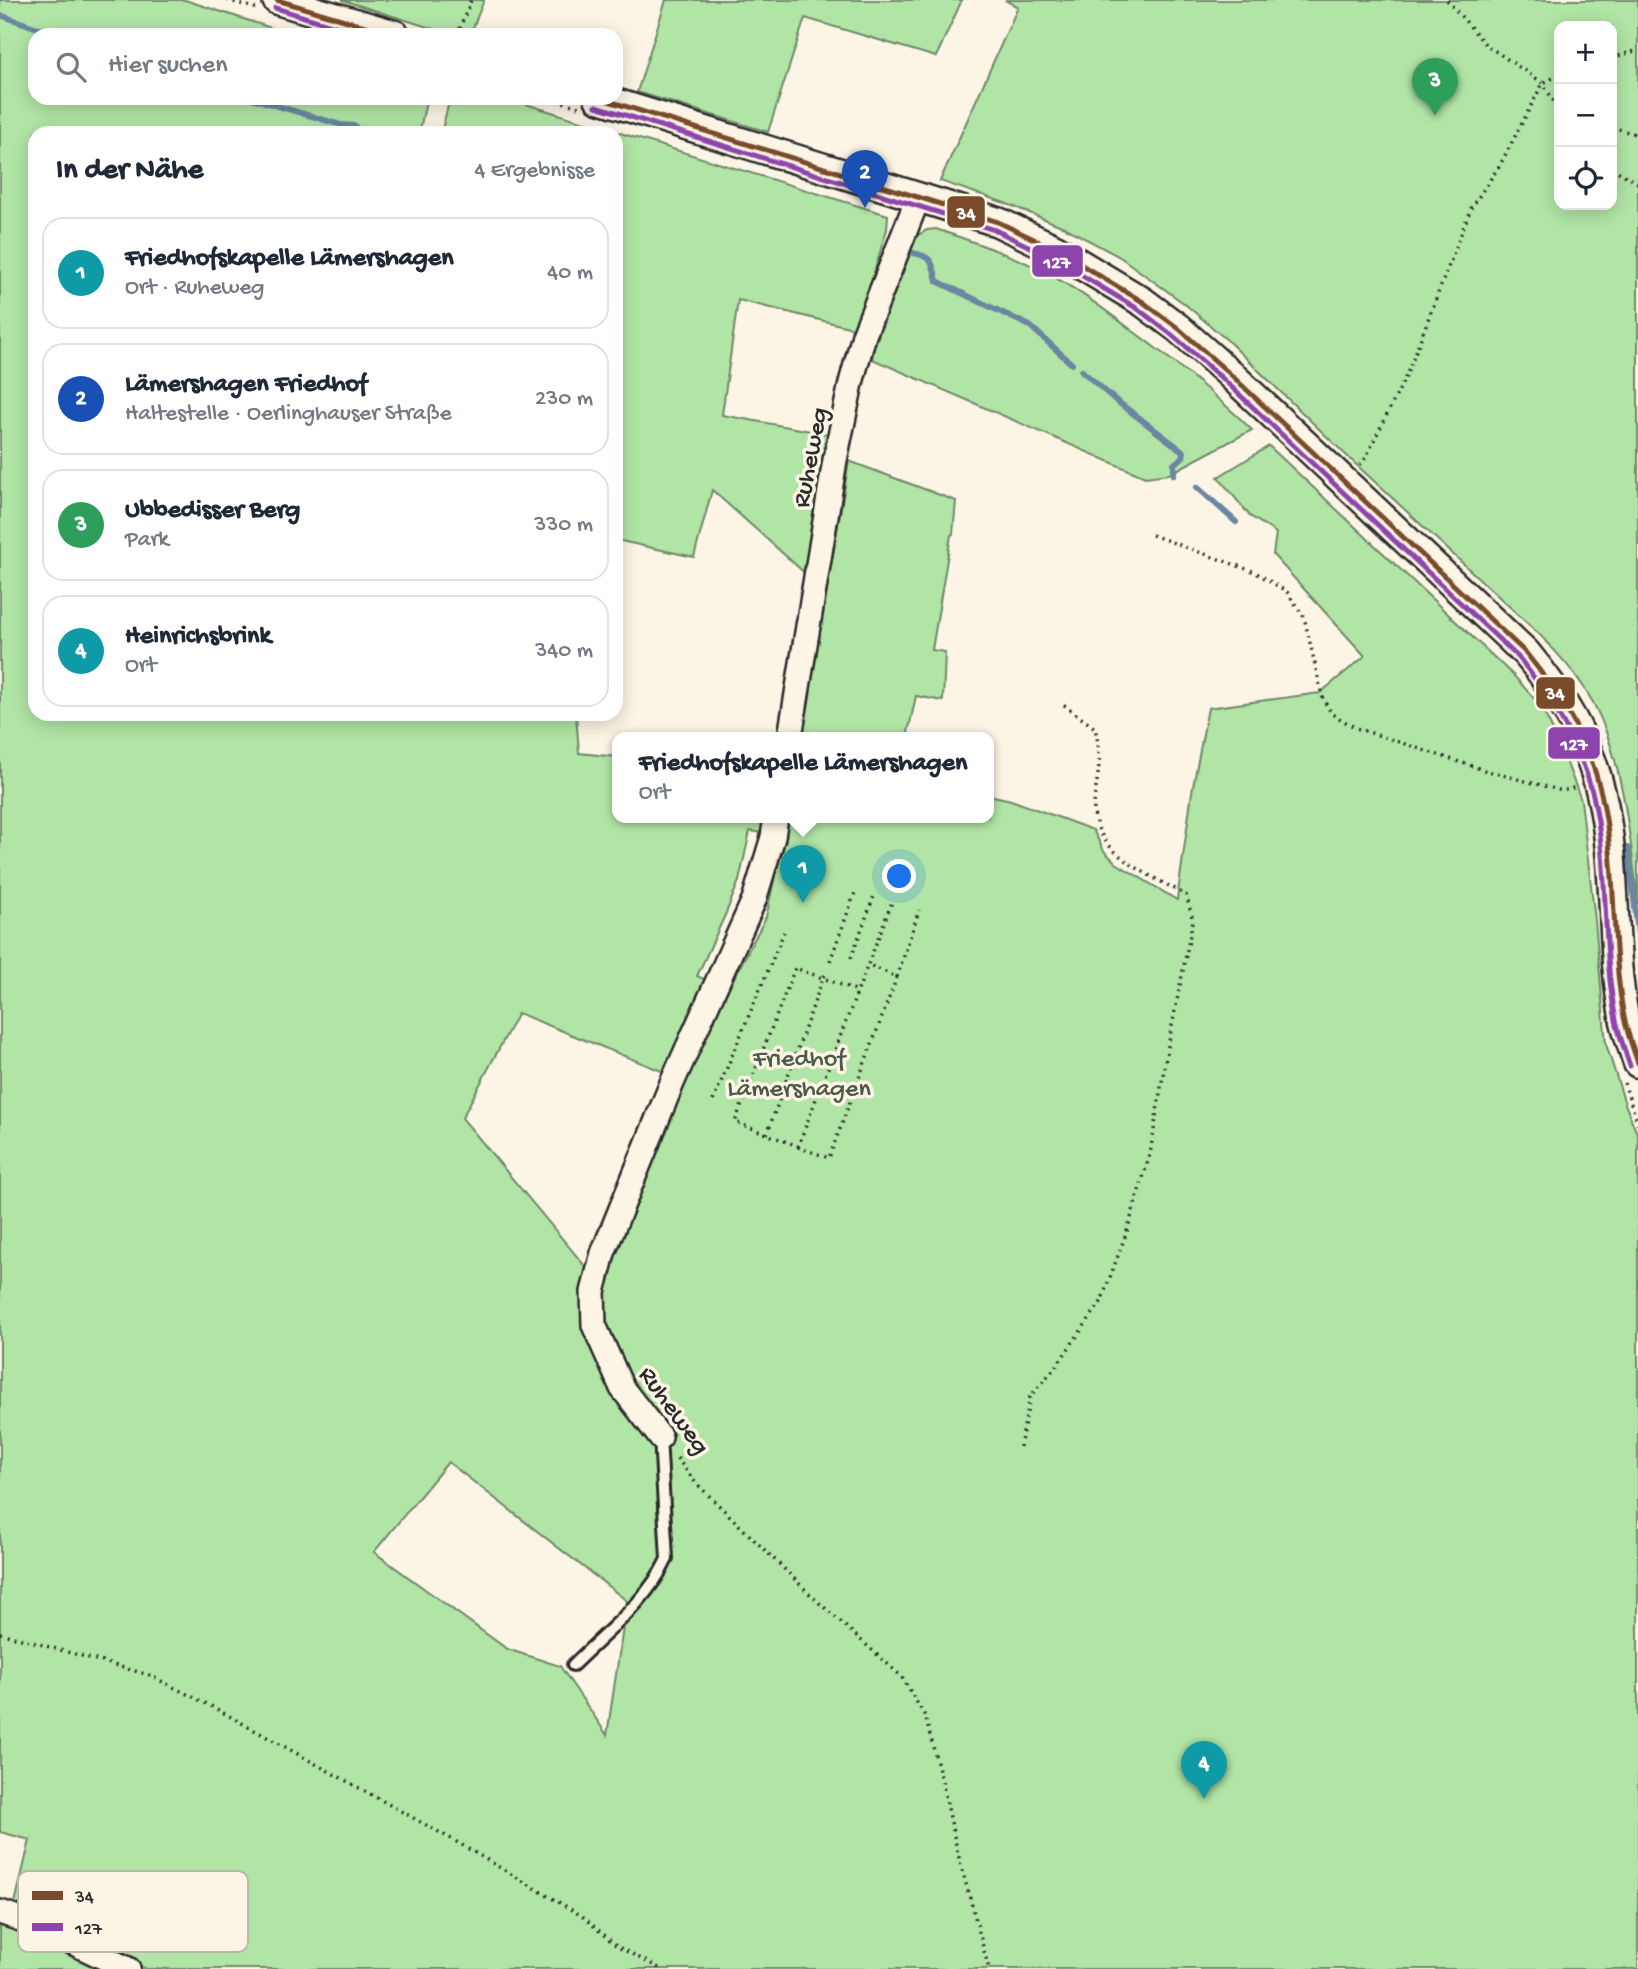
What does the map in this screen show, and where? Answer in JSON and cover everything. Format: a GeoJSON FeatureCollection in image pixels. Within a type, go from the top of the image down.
{"type":"FeatureCollection","features":[{"type":"Feature","properties":{"kind":"street"},"geometry":{"type":"LineString","coordinates":[[277,0],[371,28]]}},
{"type":"Feature","properties":{"kind":"street"},"geometry":{"type":"LineString","coordinates":[[597,105],[998,222],[1055,249],[1143,302],[1178,328],[1230,374],[1526,653],[1565,704],[1580,732],[1601,793],[1609,842],[1631,1071]]}},
{"type":"Feature","properties":{"kind":"street","name":"Ruheweg"},"geometry":{"type":"LineString","coordinates":[[791,732],[835,460],[851,383],[864,335],[918,198]]}},
{"type":"Feature","properties":{"kind":"street","name":"Ruheweg"},"geometry":{"type":"LineString","coordinates":[[660,1437],[622,1388],[594,1325],[593,1292],[603,1254],[672,1083],[754,900],[775,823]]}},
{"type":"Feature","properties":{"kind":"street"},"geometry":{"type":"LineString","coordinates":[[0,1912],[18,1918]]}},
{"type":"Feature","properties":{"kind":"street"},"geometry":{"type":"LineString","coordinates":[[94,1952],[128,1969]]}},
{"type":"Feature","properties":{"kind":"lane"},"geometry":{"type":"LineString","coordinates":[[573,1665],[646,1594],[667,1559],[660,1437]]}},
{"type":"Feature","properties":{"kind":"path"},"geometry":{"type":"LineString","coordinates":[[460,28],[471,0]]}},
{"type":"Feature","properties":{"kind":"path"},"geometry":{"type":"LineString","coordinates":[[1447,0],[1486,45],[1543,83],[1554,102]]}},
{"type":"Feature","properties":{"kind":"path"},"geometry":{"type":"LineString","coordinates":[[1617,56],[1638,50]]}},
{"type":"Feature","properties":{"kind":"path"},"geometry":{"type":"LineString","coordinates":[[1344,482],[1364,461],[1407,374],[1471,208],[1500,165],[1543,83],[1554,78]]}},
{"type":"Feature","properties":{"kind":"path"},"geometry":{"type":"LineString","coordinates":[[1617,129],[1638,135]]}},
{"type":"Feature","properties":{"kind":"path"},"geometry":{"type":"LineString","coordinates":[[1617,171],[1638,183]]}},
{"type":"Feature","properties":{"kind":"path"},"geometry":{"type":"LineString","coordinates":[[1152,535],[1255,572],[1287,592],[1304,617],[1323,699],[1332,714],[1356,728],[1559,790],[1568,790],[1595,776]]}},
{"type":"Feature","properties":{"kind":"path"},"geometry":{"type":"LineString","coordinates":[[1020,1447],[1030,1396],[1058,1366],[1101,1302],[1127,1231],[1150,1154],[1167,1051],[1194,919],[1186,895],[1108,846],[1099,829],[1094,808],[1099,757],[1096,728],[1063,705]]}},
{"type":"Feature","properties":{"kind":"path"},"geometry":{"type":"LineString","coordinates":[[830,961],[856,890]]}},
{"type":"Feature","properties":{"kind":"path"},"geometry":{"type":"LineString","coordinates":[[851,958],[874,896]]}},
{"type":"Feature","properties":{"kind":"path"},"geometry":{"type":"LineString","coordinates":[[797,1146],[892,902]]}},
{"type":"Feature","properties":{"kind":"path"},"geometry":{"type":"LineString","coordinates":[[859,991],[824,976],[795,968],[736,1122],[829,1158],[897,977],[919,910]]}},
{"type":"Feature","properties":{"kind":"path"},"geometry":{"type":"LineString","coordinates":[[713,1101],[784,932]]}},
{"type":"Feature","properties":{"kind":"path"},"geometry":{"type":"LineString","coordinates":[[869,965],[897,977]]}},
{"type":"Feature","properties":{"kind":"path"},"geometry":{"type":"LineString","coordinates":[[767,1134],[824,976]]}},
{"type":"Feature","properties":{"kind":"path"},"geometry":{"type":"LineString","coordinates":[[1631,1071],[1626,1092],[1638,1124]]}},
{"type":"Feature","properties":{"kind":"path","name":"Ruheweg"},"geometry":{"type":"LineString","coordinates":[[660,1437],[695,1482],[816,1600],[901,1676],[925,1716],[989,1969]]}},
{"type":"Feature","properties":{"kind":"path"},"geometry":{"type":"LineString","coordinates":[[0,1633],[149,1675],[211,1706],[455,1841],[582,1916],[618,1947],[661,1969]]}},
{"type":"Feature","properties":{"kind":"green space","name":"Friedhof Lämershagen"},"geometry":{"type":"Polygon","coordinates":[[[0,0],[185,0],[271,28],[28,28],[28,105],[425,105],[421,126],[28,126],[28,721],[577,721],[579,753],[612,756],[612,823],[765,823],[764,833],[750,831],[739,881],[697,976],[711,982],[669,1074],[518,1013],[462,1118],[604,1289],[649,1162],[713,1018],[766,917],[787,823],[994,823],[994,796],[1093,830],[1104,851],[1116,863],[1177,900],[1192,792],[1208,708],[1320,693],[1365,656],[1273,555],[1276,533],[1250,516],[1218,477],[1269,446],[1514,676],[1540,705],[1558,740],[1581,800],[1606,1044],[1638,1136],[1638,1969],[146,1969],[112,1952],[248,1952],[248,1871],[23,1871],[30,1840],[0,1832],[0,0]],[[448,1462],[374,1552],[507,1649],[560,1666],[607,1735],[627,1601],[448,1462]]]}},
{"type":"Feature","properties":{"kind":"green space"},"geometry":{"type":"Polygon","coordinates":[[[342,0],[484,0],[473,28],[431,28],[342,0]]]}},
{"type":"Feature","properties":{"kind":"green space"},"geometry":{"type":"Polygon","coordinates":[[[666,0],[962,0],[936,57],[805,18],[768,132],[637,92],[666,0]]]}},
{"type":"Feature","properties":{"kind":"green space"},"geometry":{"type":"Polygon","coordinates":[[[1005,0],[1638,0],[1638,904],[1623,796],[1600,716],[1566,663],[1540,635],[1348,457],[1227,340],[1185,304],[1120,257],[1064,227],[940,181],[1018,7],[1005,0]]]}},
{"type":"Feature","properties":{"kind":"green space"},"geometry":{"type":"Polygon","coordinates":[[[448,105],[529,105],[597,126],[443,126],[448,105]]]}},
{"type":"Feature","properties":{"kind":"green space"},"geometry":{"type":"Polygon","coordinates":[[[623,134],[888,215],[887,229],[857,329],[738,300],[722,415],[833,435],[807,575],[712,490],[694,557],[623,542],[623,134]]]}},
{"type":"Feature","properties":{"kind":"green space"},"geometry":{"type":"Polygon","coordinates":[[[936,229],[1018,260],[1068,285],[1179,366],[1252,430],[1169,474],[1145,477],[872,359],[916,236],[936,229]]]}},
{"type":"Feature","properties":{"kind":"green space"},"geometry":{"type":"Polygon","coordinates":[[[849,461],[956,501],[953,534],[932,650],[945,652],[943,701],[916,696],[908,732],[803,732],[849,461]]]}},
{"type":"Feature","properties":{"kind":"green space"},"geometry":{"type":"Polygon","coordinates":[[[18,1890],[18,1908],[14,1907],[18,1890]]]}},
{"type":"Feature","properties":{"kind":"green space"},"geometry":{"type":"Polygon","coordinates":[[[0,1922],[18,1929],[18,1952],[74,1952],[107,1969],[0,1969],[0,1922]]]}},
{"type":"Feature","properties":{"kind":"waterway"},"geometry":{"type":"LineString","coordinates":[[0,15],[38,28]]}},
{"type":"Feature","properties":{"kind":"waterway"},"geometry":{"type":"LineString","coordinates":[[274,105],[341,125],[355,126]]}},
{"type":"Feature","properties":{"kind":"waterway"},"geometry":{"type":"LineString","coordinates":[[913,253],[931,261],[937,281],[1030,326],[1072,364]]}},
{"type":"Feature","properties":{"kind":"waterway"},"geometry":{"type":"LineString","coordinates":[[1082,371],[1184,452],[1183,457],[1174,464],[1174,475]]}},
{"type":"Feature","properties":{"kind":"waterway"},"geometry":{"type":"LineString","coordinates":[[1197,487],[1236,522]]}},
{"type":"Feature","properties":{"kind":"waterway"},"geometry":{"type":"LineString","coordinates":[[1628,848],[1638,933]]}},
{"type":"Feature","properties":{"kind":"transit line","name":"34"},"geometry":{"type":"LineString","coordinates":[[277,0],[371,28]]}},
{"type":"Feature","properties":{"kind":"transit line","name":"127"},"geometry":{"type":"LineString","coordinates":[[275,8],[341,28]]}},
{"type":"Feature","properties":{"kind":"transit line","name":"34"},"geometry":{"type":"LineString","coordinates":[[622,105],[998,222],[1055,249],[1143,302],[1178,328],[1230,374],[1526,653],[1572,719],[1589,755],[1601,793],[1610,849],[1620,989],[1625,1023],[1638,1063]]}},
{"type":"Feature","properties":{"kind":"transit line","name":"127"},"geometry":{"type":"LineString","coordinates":[[596,106],[995,230],[1051,257],[1138,309],[1224,380],[1520,659],[1564,723],[1581,758],[1593,795],[1602,851],[1611,992],[1617,1026],[1630,1066]]}},
{"type":"Feature","properties":{"kind":"place","name":"Ubbedisser Berg"},"geometry":{"type":"Point","coordinates":[1435,116]}},
{"type":"Feature","properties":{"kind":"place","name":"Lämershagen Friedhof"},"geometry":{"type":"Point","coordinates":[865,208]}},
{"type":"Feature","properties":{"kind":"place","name":"Friedhofskapelle Lämershagen"},"geometry":{"type":"Point","coordinates":[803,903]}},
{"type":"Feature","properties":{"kind":"place","name":"Heinrichsbrink"},"geometry":{"type":"Point","coordinates":[1204,1799]}}]}
